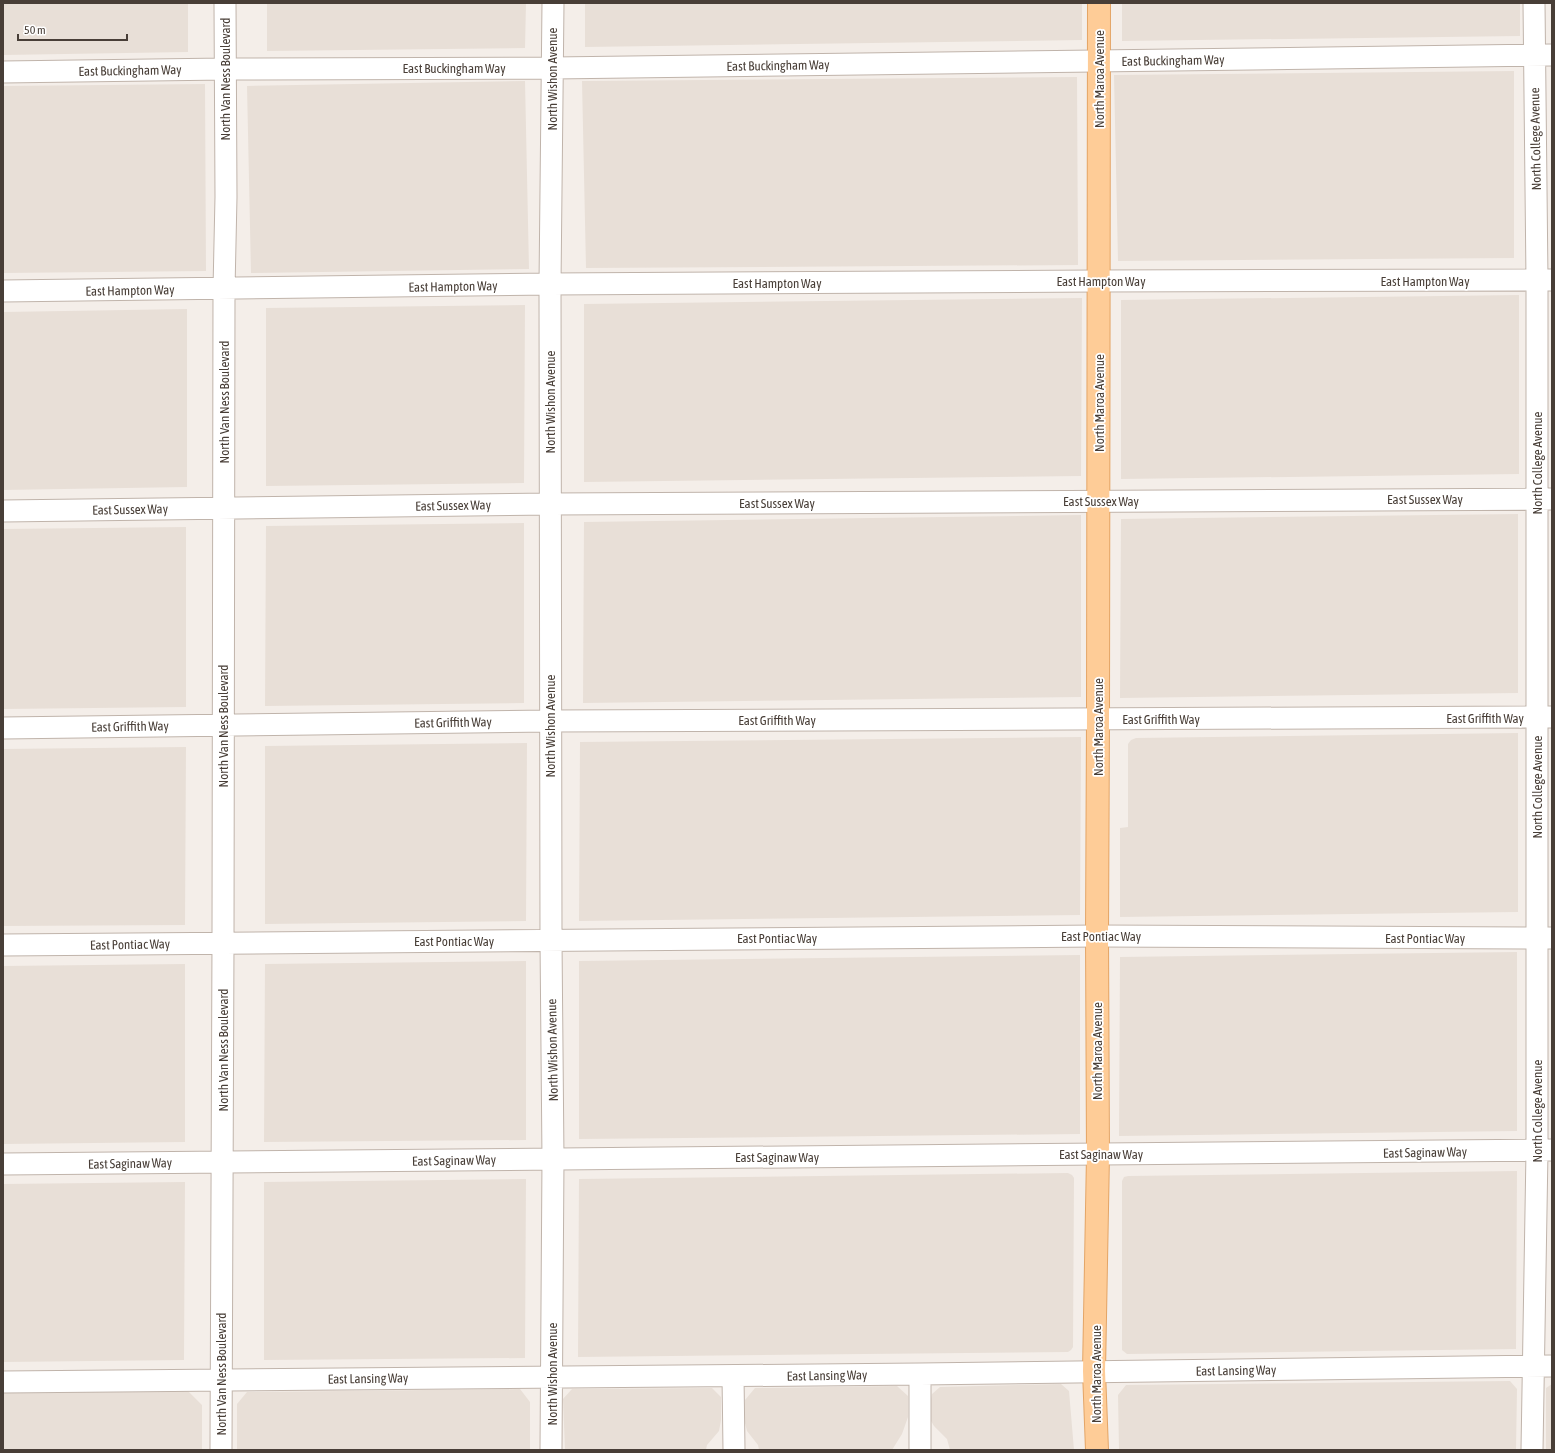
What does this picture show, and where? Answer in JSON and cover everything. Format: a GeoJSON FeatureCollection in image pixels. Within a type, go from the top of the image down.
{"type":"FeatureCollection","features":[{"type":"Feature","properties":{"kind":"main road","name":"North Maroa Avenue"},"geometry":{"type":"LineString","coordinates":[[1097,1450],[1094,1371],[1098,1154],[1099,3]]}},
{"type":"Feature","properties":{"kind":"street","name":"North Van Ness Boulevard"},"geometry":{"type":"LineString","coordinates":[[221,1450],[224,289],[226,197],[225,3]]}},
{"type":"Feature","properties":{"kind":"street","name":"North Wishon Avenue"},"geometry":{"type":"LineString","coordinates":[[551,1450],[553,1159],[550,721],[550,284],[553,68],[552,3]]}},
{"type":"Feature","properties":{"kind":"street","name":"North College Avenue"},"geometry":{"type":"LineString","coordinates":[[1532,1450],[1542,1366],[1545,1151],[1543,55],[1534,3]]}},
{"type":"Feature","properties":{"kind":"street","name":"East Buckingham Way"},"geometry":{"type":"LineString","coordinates":[[3,72],[225,69],[553,68],[1543,55]]}},
{"type":"Feature","properties":{"kind":"street","name":"East Hampton Way"},"geometry":{"type":"LineString","coordinates":[[3,291],[550,284],[1544,280]]}},
{"type":"Feature","properties":{"kind":"street","name":"East Sussex Way"},"geometry":{"type":"LineString","coordinates":[[3,510],[1099,500],[1544,499]]}},
{"type":"Feature","properties":{"kind":"street","name":"East Griffith Way"},"geometry":{"type":"LineString","coordinates":[[3,728],[550,721],[1544,718]]}},
{"type":"Feature","properties":{"kind":"street","name":"East Pontiac Way"},"geometry":{"type":"LineString","coordinates":[[3,945],[1097,936],[1544,938]]}},
{"type":"Feature","properties":{"kind":"street","name":"East Saginaw Way"},"geometry":{"type":"LineString","coordinates":[[3,1164],[1545,1151]]}},
{"type":"Feature","properties":{"kind":"street","name":"East Lansing Way"},"geometry":{"type":"LineString","coordinates":[[3,1382],[552,1376],[733,1376],[1542,1366]]}},
{"type":"Feature","properties":{"kind":"street"},"geometry":{"type":"LineString","coordinates":[[920,1374],[920,1450]]}},
{"type":"Feature","properties":{"kind":"street"},"geometry":{"type":"LineString","coordinates":[[733,1376],[734,1450]]}},
{"type":"Feature","properties":{"kind":"shaded area"},"geometry":{"type":"Polygon","coordinates":[[[3,3],[188,3],[188,52],[3,55],[3,3]]]}},
{"type":"Feature","properties":{"kind":"shaded area"},"geometry":{"type":"Polygon","coordinates":[[[267,3],[526,3],[525,48],[267,51],[267,3]]]}},
{"type":"Feature","properties":{"kind":"shaded area"},"geometry":{"type":"Polygon","coordinates":[[[585,3],[1082,3],[1082,40],[585,47],[585,3]]]}},
{"type":"Feature","properties":{"kind":"shaded area"},"geometry":{"type":"Polygon","coordinates":[[[1122,3],[1520,3],[1520,36],[1122,41],[1122,3]]]}},
{"type":"Feature","properties":{"kind":"shaded area"},"geometry":{"type":"Polygon","coordinates":[[[1514,71],[1514,258],[1118,261],[1114,75],[1514,71]]]}},
{"type":"Feature","properties":{"kind":"shaded area"},"geometry":{"type":"Polygon","coordinates":[[[1077,77],[1078,265],[586,268],[582,81],[1077,77]]]}},
{"type":"Feature","properties":{"kind":"shaded area"},"geometry":{"type":"Polygon","coordinates":[[[525,81],[529,269],[251,273],[247,86],[525,81]]]}},
{"type":"Feature","properties":{"kind":"shaded area"},"geometry":{"type":"Polygon","coordinates":[[[205,84],[206,271],[3,273],[3,86],[205,84]]]}},
{"type":"Feature","properties":{"kind":"shaded area"},"geometry":{"type":"Polygon","coordinates":[[[1519,295],[1519,474],[1121,479],[1121,300],[1519,295]]]}},
{"type":"Feature","properties":{"kind":"shaded area"},"geometry":{"type":"Polygon","coordinates":[[[1082,298],[1081,476],[584,482],[584,304],[1082,298]]]}},
{"type":"Feature","properties":{"kind":"shaded area"},"geometry":{"type":"Polygon","coordinates":[[[525,305],[524,483],[266,486],[266,308],[525,305]]]}},
{"type":"Feature","properties":{"kind":"shaded area"},"geometry":{"type":"Polygon","coordinates":[[[187,309],[187,487],[3,490],[3,312],[187,309]]]}},
{"type":"Feature","properties":{"kind":"shaded area"},"geometry":{"type":"Polygon","coordinates":[[[1518,514],[1518,693],[1120,698],[1121,519],[1518,514]]]}},
{"type":"Feature","properties":{"kind":"shaded area"},"geometry":{"type":"Polygon","coordinates":[[[1081,515],[1081,697],[583,703],[584,522],[1081,515]]]}},
{"type":"Feature","properties":{"kind":"shaded area"},"geometry":{"type":"Polygon","coordinates":[[[524,523],[524,703],[265,706],[266,526],[524,523]]]}},
{"type":"Feature","properties":{"kind":"shaded area"},"geometry":{"type":"Polygon","coordinates":[[[186,527],[186,707],[3,709],[3,529],[186,527]]]}},
{"type":"Feature","properties":{"kind":"shaded area"},"geometry":{"type":"Polygon","coordinates":[[[1518,733],[1518,912],[1120,917],[1120,828],[1128,827],[1128,744],[1131,740],[1136,738],[1518,733]]]}},
{"type":"Feature","properties":{"kind":"shaded area"},"geometry":{"type":"Polygon","coordinates":[[[1081,737],[1080,915],[579,921],[580,742],[1081,737]]]}},
{"type":"Feature","properties":{"kind":"shaded area"},"geometry":{"type":"Polygon","coordinates":[[[527,743],[526,921],[265,924],[265,746],[527,743]]]}},
{"type":"Feature","properties":{"kind":"shaded area"},"geometry":{"type":"Polygon","coordinates":[[[186,747],[185,925],[3,926],[3,749],[186,747]]]}},
{"type":"Feature","properties":{"kind":"shaded area"},"geometry":{"type":"Polygon","coordinates":[[[1517,952],[1517,1131],[1119,1136],[1120,957],[1517,952]]]}},
{"type":"Feature","properties":{"kind":"shaded area"},"geometry":{"type":"Polygon","coordinates":[[[1080,955],[1080,1134],[579,1139],[579,961],[1080,955]]]}},
{"type":"Feature","properties":{"kind":"shaded area"},"geometry":{"type":"Polygon","coordinates":[[[526,961],[526,1140],[264,1142],[265,964],[526,961]]]}},
{"type":"Feature","properties":{"kind":"shaded area"},"geometry":{"type":"Polygon","coordinates":[[[185,964],[185,1142],[3,1144],[3,966],[185,964]]]}},
{"type":"Feature","properties":{"kind":"shaded area"},"geometry":{"type":"Polygon","coordinates":[[[1517,1171],[1516,1349],[1127,1354],[1122,1350],[1122,1181],[1124,1177],[1517,1171]]]}},
{"type":"Feature","properties":{"kind":"shaded area"},"geometry":{"type":"Polygon","coordinates":[[[1068,1173],[1074,1178],[1073,1347],[1068,1352],[578,1357],[579,1179],[1068,1173]]]}},
{"type":"Feature","properties":{"kind":"shaded area"},"geometry":{"type":"Polygon","coordinates":[[[526,1179],[525,1358],[264,1360],[264,1182],[526,1179]]]}},
{"type":"Feature","properties":{"kind":"shaded area"},"geometry":{"type":"Polygon","coordinates":[[[185,1182],[184,1360],[3,1362],[3,1184],[185,1182]]]}},
{"type":"Feature","properties":{"kind":"shaded area"},"geometry":{"type":"Polygon","coordinates":[[[1510,1381],[1517,1389],[1516,1450],[1119,1450],[1118,1395],[1126,1385],[1510,1381]]]}},
{"type":"Feature","properties":{"kind":"shaded area"},"geometry":{"type":"Polygon","coordinates":[[[1061,1384],[1069,1391],[1074,1450],[950,1450],[947,1439],[931,1421],[932,1394],[940,1387],[1061,1384]]]}},
{"type":"Feature","properties":{"kind":"shaded area"},"geometry":{"type":"Polygon","coordinates":[[[1552,1384],[1552,1450],[1546,1450],[1546,1388],[1552,1384]]]}},
{"type":"Feature","properties":{"kind":"shaded area"},"geometry":{"type":"Polygon","coordinates":[[[897,1386],[908,1396],[908,1417],[902,1434],[892,1450],[759,1450],[758,1445],[747,1431],[745,1423],[745,1400],[755,1388],[897,1386]]]}},
{"type":"Feature","properties":{"kind":"shaded area"},"geometry":{"type":"Polygon","coordinates":[[[712,1388],[721,1397],[721,1420],[719,1431],[707,1445],[706,1450],[565,1450],[563,1399],[572,1389],[712,1388]]]}},
{"type":"Feature","properties":{"kind":"shaded area"},"geometry":{"type":"Polygon","coordinates":[[[520,1389],[530,1402],[530,1450],[237,1450],[237,1404],[247,1392],[520,1389]]]}},
{"type":"Feature","properties":{"kind":"shaded area"},"geometry":{"type":"Polygon","coordinates":[[[187,1390],[202,1405],[202,1450],[3,1450],[3,1393],[187,1390]]]}}]}
